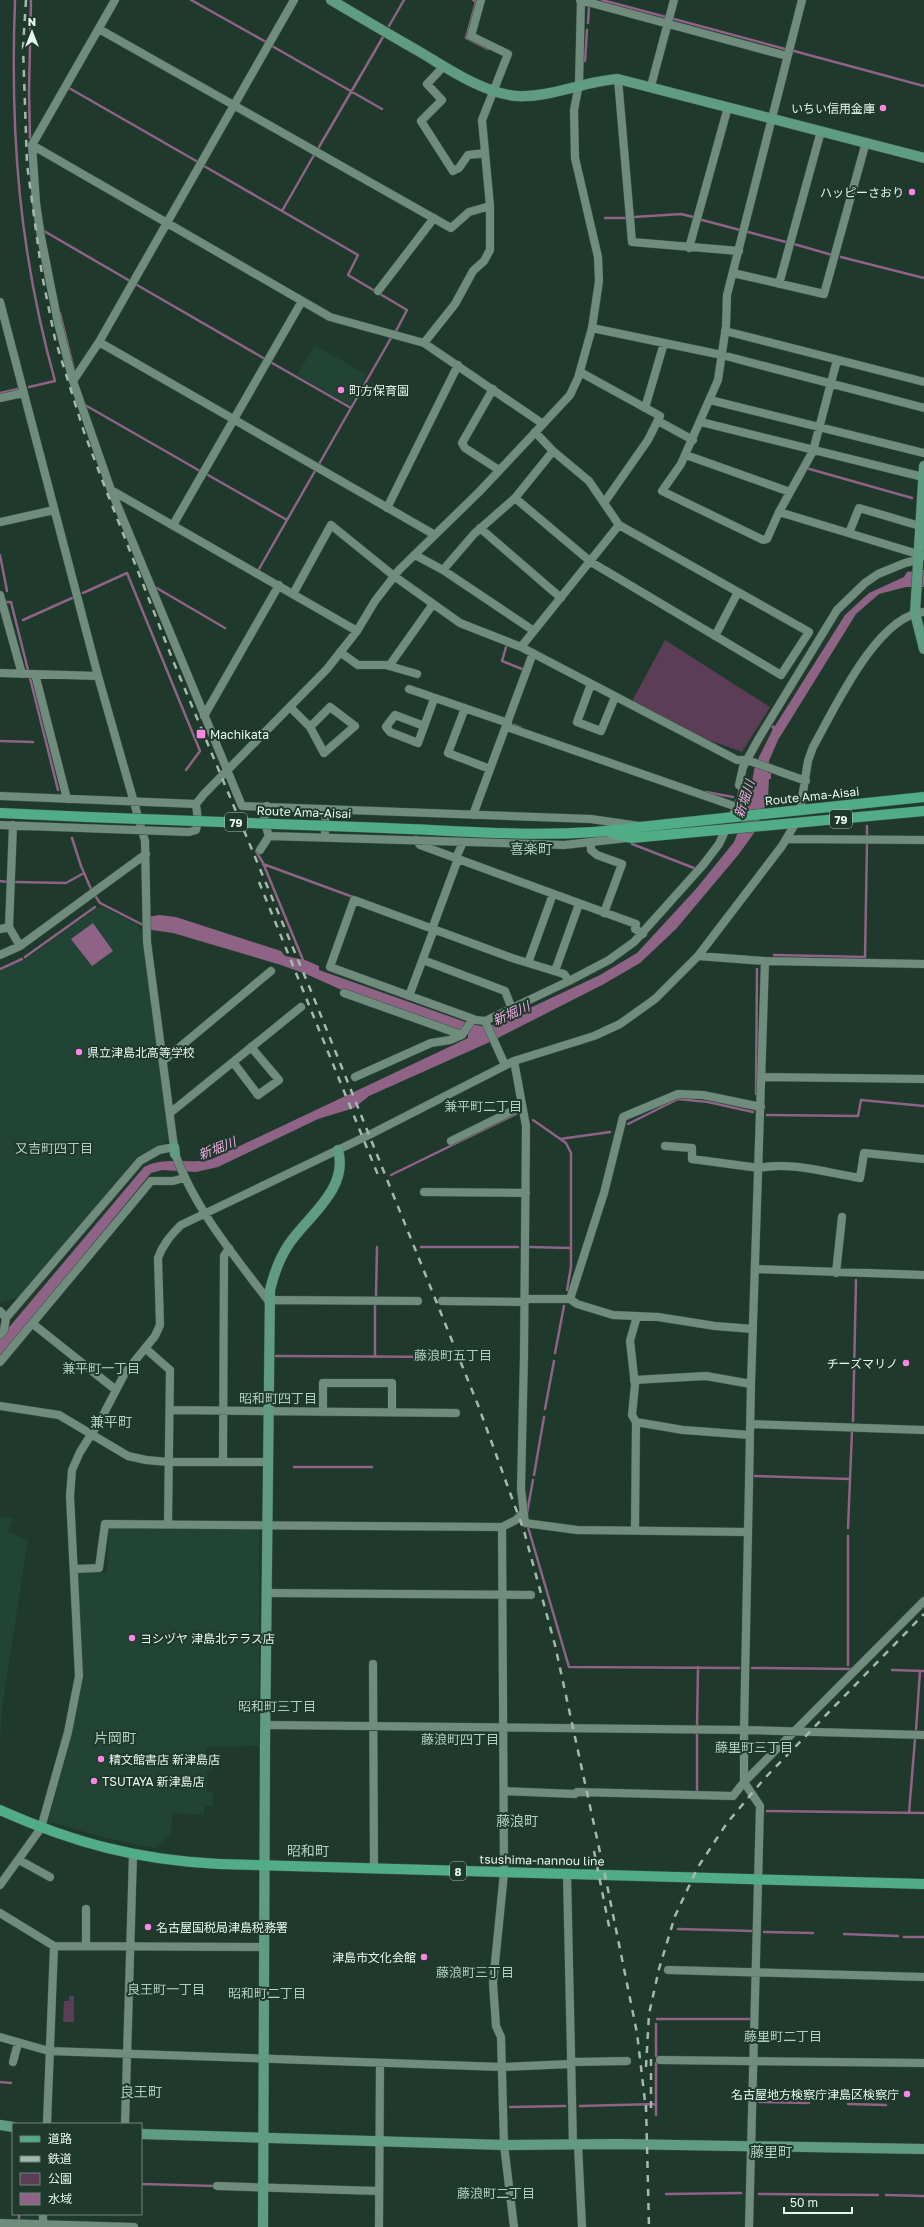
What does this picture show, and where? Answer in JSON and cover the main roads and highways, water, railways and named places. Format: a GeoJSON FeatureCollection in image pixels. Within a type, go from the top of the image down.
{"type":"FeatureCollection","features":[{"type":"Feature","properties":{"kind":"main road","name":"Route Ama-Aisai"},"geometry":{"type":"LineString","coordinates":[[0,813],[549,834],[608,832],[735,814],[766,814],[924,797]]}},
{"type":"Feature","properties":{"kind":"main road","name":"Route Ama-Aisai"},"geometry":{"type":"LineString","coordinates":[[608,832],[631,838],[924,811]]}},
{"type":"Feature","properties":{"kind":"main road","name":"tsushima-nannou line"},"geometry":{"type":"LineString","coordinates":[[0,1810],[41,1828],[92,1845],[133,1855],[185,1862],[504,1873],[759,1878],[924,1884]]}},
{"type":"Feature","properties":{"kind":"water"},"geometry":{"type":"Polygon","coordinates":[[[924,570],[924,587],[906,587],[879,594],[856,614],[778,740],[769,761],[768,773],[771,773],[771,779],[769,779],[768,799],[754,833],[739,854],[676,929],[640,963],[604,984],[492,1041],[369,1096],[354,1108],[318,1119],[218,1167],[196,1172],[162,1170],[151,1173],[0,1357],[0,1338],[144,1167],[160,1162],[204,1161],[212,1159],[468,1038],[468,1033],[344,991],[306,974],[281,965],[173,933],[152,930],[143,931],[143,918],[159,915],[176,917],[281,951],[285,956],[305,960],[319,966],[319,970],[471,1024],[486,1027],[496,1024],[600,975],[637,953],[696,889],[734,842],[749,803],[746,802],[749,799],[755,765],[773,729],[771,728],[773,725],[775,726],[845,615],[869,593],[904,577],[907,572],[924,570]]]}},
{"type":"Feature","properties":{"kind":"water"},"geometry":{"type":"Polygon","coordinates":[[[93,923],[113,951],[92,966],[71,939],[93,923]]]}},
{"type":"Feature","properties":{"kind":"waterway"},"geometry":{"type":"LineString","coordinates":[[15,0],[14,98],[20,192],[25,239],[33,286],[55,381],[29,387]]}},
{"type":"Feature","properties":{"kind":"waterway"},"geometry":{"type":"LineString","coordinates":[[30,138],[29,91],[31,0]]}},
{"type":"Feature","properties":{"kind":"waterway"},"geometry":{"type":"LineString","coordinates":[[191,0],[266,42]]}},
{"type":"Feature","properties":{"kind":"waterway"},"geometry":{"type":"LineString","coordinates":[[389,26],[404,0]]}},
{"type":"Feature","properties":{"kind":"waterway"},"geometry":{"type":"LineString","coordinates":[[473,0],[476,2],[466,38],[488,49]]}},
{"type":"Feature","properties":{"kind":"waterway"},"geometry":{"type":"LineString","coordinates":[[602,0],[666,17]]}},
{"type":"Feature","properties":{"kind":"waterway"},"geometry":{"type":"LineString","coordinates":[[588,23],[589,7]]}},
{"type":"Feature","properties":{"kind":"waterway"},"geometry":{"type":"LineString","coordinates":[[674,19],[785,49]]}},
{"type":"Feature","properties":{"kind":"waterway"},"geometry":{"type":"LineString","coordinates":[[585,61],[587,30]]}},
{"type":"Feature","properties":{"kind":"waterway"},"geometry":{"type":"LineString","coordinates":[[319,147],[383,37]]}},
{"type":"Feature","properties":{"kind":"waterway"},"geometry":{"type":"LineString","coordinates":[[272,46],[382,109]]}},
{"type":"Feature","properties":{"kind":"waterway"},"geometry":{"type":"LineString","coordinates":[[794,51],[924,86]]}},
{"type":"Feature","properties":{"kind":"waterway"},"geometry":{"type":"LineString","coordinates":[[69,88],[198,162]]}},
{"type":"Feature","properties":{"kind":"waterway"},"geometry":{"type":"LineString","coordinates":[[314,155],[282,211],[358,255],[348,275],[407,310],[396,331]]}},
{"type":"Feature","properties":{"kind":"waterway"},"geometry":{"type":"LineString","coordinates":[[204,166],[282,211]]}},
{"type":"Feature","properties":{"kind":"waterway"},"geometry":{"type":"LineString","coordinates":[[634,217],[681,214],[693,217]]}},
{"type":"Feature","properties":{"kind":"waterway"},"geometry":{"type":"LineString","coordinates":[[605,218],[625,218]]}},
{"type":"Feature","properties":{"kind":"waterway"},"geometry":{"type":"LineString","coordinates":[[702,220],[740,230]]}},
{"type":"Feature","properties":{"kind":"waterway"},"geometry":{"type":"LineString","coordinates":[[44,231],[130,281]]}},
{"type":"Feature","properties":{"kind":"waterway"},"geometry":{"type":"LineString","coordinates":[[748,232],[786,242]]}},
{"type":"Feature","properties":{"kind":"waterway"},"geometry":{"type":"LineString","coordinates":[[794,244],[832,255]]}},
{"type":"Feature","properties":{"kind":"waterway"},"geometry":{"type":"LineString","coordinates":[[841,257],[924,278]]}},
{"type":"Feature","properties":{"kind":"waterway"},"geometry":{"type":"LineString","coordinates":[[137,285],[265,359]]}},
{"type":"Feature","properties":{"kind":"waterway"},"geometry":{"type":"LineString","coordinates":[[60,313],[75,374]]}},
{"type":"Feature","properties":{"kind":"waterway"},"geometry":{"type":"LineString","coordinates":[[319,464],[391,338]]}},
{"type":"Feature","properties":{"kind":"waterway"},"geometry":{"type":"LineString","coordinates":[[272,363],[351,408]]}},
{"type":"Feature","properties":{"kind":"waterway"},"geometry":{"type":"LineString","coordinates":[[0,393],[18,389]]}},
{"type":"Feature","properties":{"kind":"waterway"},"geometry":{"type":"LineString","coordinates":[[85,405],[200,471]]}},
{"type":"Feature","properties":{"kind":"waterway"},"geometry":{"type":"LineString","coordinates":[[806,468],[912,498]]}},
{"type":"Feature","properties":{"kind":"waterway"},"geometry":{"type":"LineString","coordinates":[[259,569],[315,471]]}},
{"type":"Feature","properties":{"kind":"waterway"},"geometry":{"type":"LineString","coordinates":[[208,475],[287,520]]}},
{"type":"Feature","properties":{"kind":"waterway"},"geometry":{"type":"LineString","coordinates":[[0,555],[7,591]]}},
{"type":"Feature","properties":{"kind":"waterway"},"geometry":{"type":"LineString","coordinates":[[83,593],[127,573],[200,751],[186,770]]}},
{"type":"Feature","properties":{"kind":"waterway"},"geometry":{"type":"LineString","coordinates":[[155,587],[225,628]]}},
{"type":"Feature","properties":{"kind":"waterway"},"geometry":{"type":"LineString","coordinates":[[23,620],[72,598]]}},
{"type":"Feature","properties":{"kind":"waterway"},"geometry":{"type":"LineString","coordinates":[[4,602],[11,602],[58,790]]}},
{"type":"Feature","properties":{"kind":"waterway"},"geometry":{"type":"LineString","coordinates":[[507,644],[502,661],[522,669]]}},
{"type":"Feature","properties":{"kind":"waterway"},"geometry":{"type":"LineString","coordinates":[[514,725],[521,728]]}},
{"type":"Feature","properties":{"kind":"waterway"},"geometry":{"type":"LineString","coordinates":[[0,741],[33,742]]}},
{"type":"Feature","properties":{"kind":"waterway","name":"新堀川"},"geometry":{"type":"LineString","coordinates":[[706,792],[733,797]]}},
{"type":"Feature","properties":{"kind":"waterway"},"geometry":{"type":"LineString","coordinates":[[867,826],[867,835]]}},
{"type":"Feature","properties":{"kind":"waterway"},"geometry":{"type":"LineString","coordinates":[[72,838],[81,866],[91,889]]}},
{"type":"Feature","properties":{"kind":"waterway"},"geometry":{"type":"LineString","coordinates":[[774,955],[865,957],[867,843]]}},
{"type":"Feature","properties":{"kind":"waterway"},"geometry":{"type":"LineString","coordinates":[[632,844],[694,868]]}},
{"type":"Feature","properties":{"kind":"waterway"},"geometry":{"type":"LineString","coordinates":[[256,851],[263,863],[303,960]]}},
{"type":"Feature","properties":{"kind":"waterway"},"geometry":{"type":"LineString","coordinates":[[263,864],[353,897]]}},
{"type":"Feature","properties":{"kind":"waterway"},"geometry":{"type":"LineString","coordinates":[[16,882],[66,883],[84,873]]}},
{"type":"Feature","properties":{"kind":"waterway"},"geometry":{"type":"LineString","coordinates":[[0,881],[7,882]]}},
{"type":"Feature","properties":{"kind":"waterway"},"geometry":{"type":"LineString","coordinates":[[96,897],[100,903],[145,926]]}},
{"type":"Feature","properties":{"kind":"waterway"},"geometry":{"type":"LineString","coordinates":[[25,957],[95,907]]}},
{"type":"Feature","properties":{"kind":"waterway"},"geometry":{"type":"LineString","coordinates":[[0,969],[22,959]]}},
{"type":"Feature","properties":{"kind":"waterway"},"geometry":{"type":"LineString","coordinates":[[756,1094],[757,969]]}},
{"type":"Feature","properties":{"kind":"waterway"},"geometry":{"type":"LineString","coordinates":[[628,1124],[678,1099],[708,1102],[753,1112]]}},
{"type":"Feature","properties":{"kind":"waterway"},"geometry":{"type":"LineString","coordinates":[[767,1115],[858,1116],[861,1100],[924,1106]]}},
{"type":"Feature","properties":{"kind":"waterway"},"geometry":{"type":"LineString","coordinates":[[391,1175],[516,1114]]}},
{"type":"Feature","properties":{"kind":"waterway"},"geometry":{"type":"LineString","coordinates":[[533,1120],[566,1143],[571,1153],[571,1267],[567,1290]]}},
{"type":"Feature","properties":{"kind":"waterway"},"geometry":{"type":"LineString","coordinates":[[560,1139],[610,1132]]}},
{"type":"Feature","properties":{"kind":"waterway"},"geometry":{"type":"LineString","coordinates":[[376,1296],[377,1247]]}},
{"type":"Feature","properties":{"kind":"waterway"},"geometry":{"type":"LineString","coordinates":[[421,1247],[518,1247]]}},
{"type":"Feature","properties":{"kind":"waterway"},"geometry":{"type":"LineString","coordinates":[[530,1247],[571,1248]]}},
{"type":"Feature","properties":{"kind":"waterway"},"geometry":{"type":"LineString","coordinates":[[853,1421],[856,1280]]}},
{"type":"Feature","properties":{"kind":"waterway"},"geometry":{"type":"LineString","coordinates":[[375,1304],[375,1356]]}},
{"type":"Feature","properties":{"kind":"waterway"},"geometry":{"type":"LineString","coordinates":[[555,1353],[564,1306]]}},
{"type":"Feature","properties":{"kind":"waterway"},"geometry":{"type":"LineString","coordinates":[[276,1356],[450,1357]]}},
{"type":"Feature","properties":{"kind":"waterway"},"geometry":{"type":"LineString","coordinates":[[545,1409],[554,1361]]}},
{"type":"Feature","properties":{"kind":"waterway"},"geometry":{"type":"LineString","coordinates":[[534,1475],[544,1417]]}},
{"type":"Feature","properties":{"kind":"waterway"},"geometry":{"type":"LineString","coordinates":[[848,1528],[852,1431]]}},
{"type":"Feature","properties":{"kind":"waterway"},"geometry":{"type":"LineString","coordinates":[[294,1467],[372,1467]]}},
{"type":"Feature","properties":{"kind":"waterway"},"geometry":{"type":"LineString","coordinates":[[755,1476],[850,1479]]}},
{"type":"Feature","properties":{"kind":"waterway"},"geometry":{"type":"LineString","coordinates":[[527,1513],[533,1480]]}},
{"type":"Feature","properties":{"kind":"waterway"},"geometry":{"type":"LineString","coordinates":[[528,1527],[569,1667],[739,1668]]}},
{"type":"Feature","properties":{"kind":"waterway"},"geometry":{"type":"LineString","coordinates":[[848,1536],[848,1665]]}},
{"type":"Feature","properties":{"kind":"waterway"},"geometry":{"type":"LineString","coordinates":[[697,1727],[698,1667]]}},
{"type":"Feature","properties":{"kind":"waterway"},"geometry":{"type":"LineString","coordinates":[[752,1668],[851,1669]]}},
{"type":"Feature","properties":{"kind":"waterway"},"geometry":{"type":"LineString","coordinates":[[892,1670],[924,1671]]}},
{"type":"Feature","properties":{"kind":"waterway"},"geometry":{"type":"LineString","coordinates":[[916,1730],[920,1671]]}},
{"type":"Feature","properties":{"kind":"waterway"},"geometry":{"type":"LineString","coordinates":[[697,1732],[697,1792]]}},
{"type":"Feature","properties":{"kind":"waterway"},"geometry":{"type":"LineString","coordinates":[[909,1813],[915,1739]]}},
{"type":"Feature","properties":{"kind":"waterway"},"geometry":{"type":"LineString","coordinates":[[767,1811],[924,1813]]}},
{"type":"Feature","properties":{"kind":"waterway"},"geometry":{"type":"LineString","coordinates":[[678,1929],[752,1931]]}},
{"type":"Feature","properties":{"kind":"waterway"},"geometry":{"type":"LineString","coordinates":[[764,1932],[813,1933]]}},
{"type":"Feature","properties":{"kind":"waterway"},"geometry":{"type":"LineString","coordinates":[[844,1934],[898,1936]]}},
{"type":"Feature","properties":{"kind":"waterway"},"geometry":{"type":"LineString","coordinates":[[904,1937],[924,1937]]}},
{"type":"Feature","properties":{"kind":"waterway"},"geometry":{"type":"LineString","coordinates":[[657,2019],[749,2019]]}},
{"type":"Feature","properties":{"kind":"waterway"},"geometry":{"type":"LineString","coordinates":[[656,2024],[656,2056]]}},
{"type":"Feature","properties":{"kind":"waterway"},"geometry":{"type":"LineString","coordinates":[[656,2063],[656,2104]]}},
{"type":"Feature","properties":{"kind":"waterway"},"geometry":{"type":"LineString","coordinates":[[0,2082],[11,2083]]}},
{"type":"Feature","properties":{"kind":"waterway"},"geometry":{"type":"LineString","coordinates":[[759,2102],[809,2103]]}},
{"type":"Feature","properties":{"kind":"waterway"},"geometry":{"type":"LineString","coordinates":[[580,2106],[656,2104],[656,2115]]}},
{"type":"Feature","properties":{"kind":"waterway"},"geometry":{"type":"LineString","coordinates":[[848,2104],[886,2105]]}},
{"type":"Feature","properties":{"kind":"waterway"},"geometry":{"type":"LineString","coordinates":[[510,2107],[565,2106]]}},
{"type":"Feature","properties":{"kind":"waterway"},"geometry":{"type":"LineString","coordinates":[[142,2184],[215,2186]]}},
{"type":"Feature","properties":{"kind":"waterway"},"geometry":{"type":"LineString","coordinates":[[666,2194],[741,2193]]}},
{"type":"Feature","properties":{"kind":"waterway"},"geometry":{"type":"LineString","coordinates":[[759,2194],[878,2195]]}},
{"type":"Feature","properties":{"kind":"waterway"},"geometry":{"type":"LineString","coordinates":[[886,2195],[924,2196]]}},
{"type":"Feature","properties":{"kind":"railway"},"geometry":{"type":"LineString","coordinates":[[26,0],[23,47],[27,164],[42,275],[55,339],[84,432],[174,663],[311,991],[478,1405],[524,1531],[555,1645],[606,1880],[637,2033],[646,2110]]}},
{"type":"Feature","properties":{"kind":"railway"},"geometry":{"type":"LineString","coordinates":[[259,882],[378,1175]]}},
{"type":"Feature","properties":{"kind":"railway"},"geometry":{"type":"LineString","coordinates":[[646,2067],[649,2014],[659,1969],[675,1916],[698,1867],[727,1823],[764,1779],[924,1614]]}},
{"type":"Feature","properties":{"kind":"railway"},"geometry":{"type":"LineString","coordinates":[[594,1851],[610,1931]]}},
{"type":"Feature","properties":{"kind":"railway"},"geometry":{"type":"LineString","coordinates":[[651,2059],[651,2111]]}},
{"type":"Feature","properties":{"kind":"railway"},"geometry":{"type":"LineString","coordinates":[[646,2105],[649,2227]]}},
{"type":"Feature","properties":{"kind":"place","name":"いちい信用金庫"},"geometry":{"type":"Point","coordinates":[883,108]}},
{"type":"Feature","properties":{"kind":"place","name":"ハッピーさおり"},"geometry":{"type":"Point","coordinates":[912,192]}},
{"type":"Feature","properties":{"kind":"place","name":"町方保育園"},"geometry":{"type":"Point","coordinates":[341,390]}},
{"type":"Feature","properties":{"kind":"place","name":"Machikata"},"geometry":{"type":"Point","coordinates":[201,734]}},
{"type":"Feature","properties":{"kind":"place","name":"県立津島北高等学校"},"geometry":{"type":"Point","coordinates":[79,1052]}},
{"type":"Feature","properties":{"kind":"place","name":"チーズマリノ"},"geometry":{"type":"Point","coordinates":[906,1363]}},
{"type":"Feature","properties":{"kind":"place","name":"ヨシヅヤ 津島北テラス店"},"geometry":{"type":"Point","coordinates":[132,1638]}},
{"type":"Feature","properties":{"kind":"place","name":"精文館書店 新津島店"},"geometry":{"type":"Point","coordinates":[101,1759]}},
{"type":"Feature","properties":{"kind":"place","name":"TSUTAYA 新津島店"},"geometry":{"type":"Point","coordinates":[94,1781]}},
{"type":"Feature","properties":{"kind":"place","name":"名古屋国税局津島税務署"},"geometry":{"type":"Point","coordinates":[148,1927]}},
{"type":"Feature","properties":{"kind":"place","name":"津島市文化会館"},"geometry":{"type":"Point","coordinates":[424,1957]}},
{"type":"Feature","properties":{"kind":"place","name":"名古屋地方検察庁津島区検察庁"},"geometry":{"type":"Point","coordinates":[907,2094]}},
{"type":"Feature","properties":{"kind":"district","name":"喜楽町"},"geometry":{"type":"Point","coordinates":[531,848]}},
{"type":"Feature","properties":{"kind":"district","name":"兼平町二丁目"},"geometry":{"type":"Point","coordinates":[483,1106]}},
{"type":"Feature","properties":{"kind":"district","name":"又吉町四丁目"},"geometry":{"type":"Point","coordinates":[54,1148]}},
{"type":"Feature","properties":{"kind":"district","name":"藤浪町五丁目"},"geometry":{"type":"Point","coordinates":[453,1355]}},
{"type":"Feature","properties":{"kind":"district","name":"兼平町一丁目"},"geometry":{"type":"Point","coordinates":[101,1368]}},
{"type":"Feature","properties":{"kind":"district","name":"昭和町四丁目"},"geometry":{"type":"Point","coordinates":[278,1398]}},
{"type":"Feature","properties":{"kind":"district","name":"兼平町"},"geometry":{"type":"Point","coordinates":[111,1421]}},
{"type":"Feature","properties":{"kind":"district","name":"昭和町三丁目"},"geometry":{"type":"Point","coordinates":[277,1706]}},
{"type":"Feature","properties":{"kind":"district","name":"片岡町"},"geometry":{"type":"Point","coordinates":[115,1737]}},
{"type":"Feature","properties":{"kind":"district","name":"藤浪町四丁目"},"geometry":{"type":"Point","coordinates":[460,1739]}},
{"type":"Feature","properties":{"kind":"district","name":"藤里町三丁目"},"geometry":{"type":"Point","coordinates":[754,1747]}},
{"type":"Feature","properties":{"kind":"district","name":"藤浪町"},"geometry":{"type":"Point","coordinates":[517,1820]}},
{"type":"Feature","properties":{"kind":"district","name":"昭和町"},"geometry":{"type":"Point","coordinates":[308,1850]}},
{"type":"Feature","properties":{"kind":"district","name":"藤浪町三丁目"},"geometry":{"type":"Point","coordinates":[475,1972]}},
{"type":"Feature","properties":{"kind":"district","name":"良王町一丁目"},"geometry":{"type":"Point","coordinates":[166,1989]}},
{"type":"Feature","properties":{"kind":"district","name":"昭和町二丁目"},"geometry":{"type":"Point","coordinates":[267,1993]}},
{"type":"Feature","properties":{"kind":"district","name":"藤里町二丁目"},"geometry":{"type":"Point","coordinates":[783,2036]}},
{"type":"Feature","properties":{"kind":"district","name":"良王町"},"geometry":{"type":"Point","coordinates":[141,2091]}},
{"type":"Feature","properties":{"kind":"district","name":"藤里町"},"geometry":{"type":"Point","coordinates":[771,2151]}},
{"type":"Feature","properties":{"kind":"district","name":"藤浪町二丁目"},"geometry":{"type":"Point","coordinates":[496,2193]}}]}
